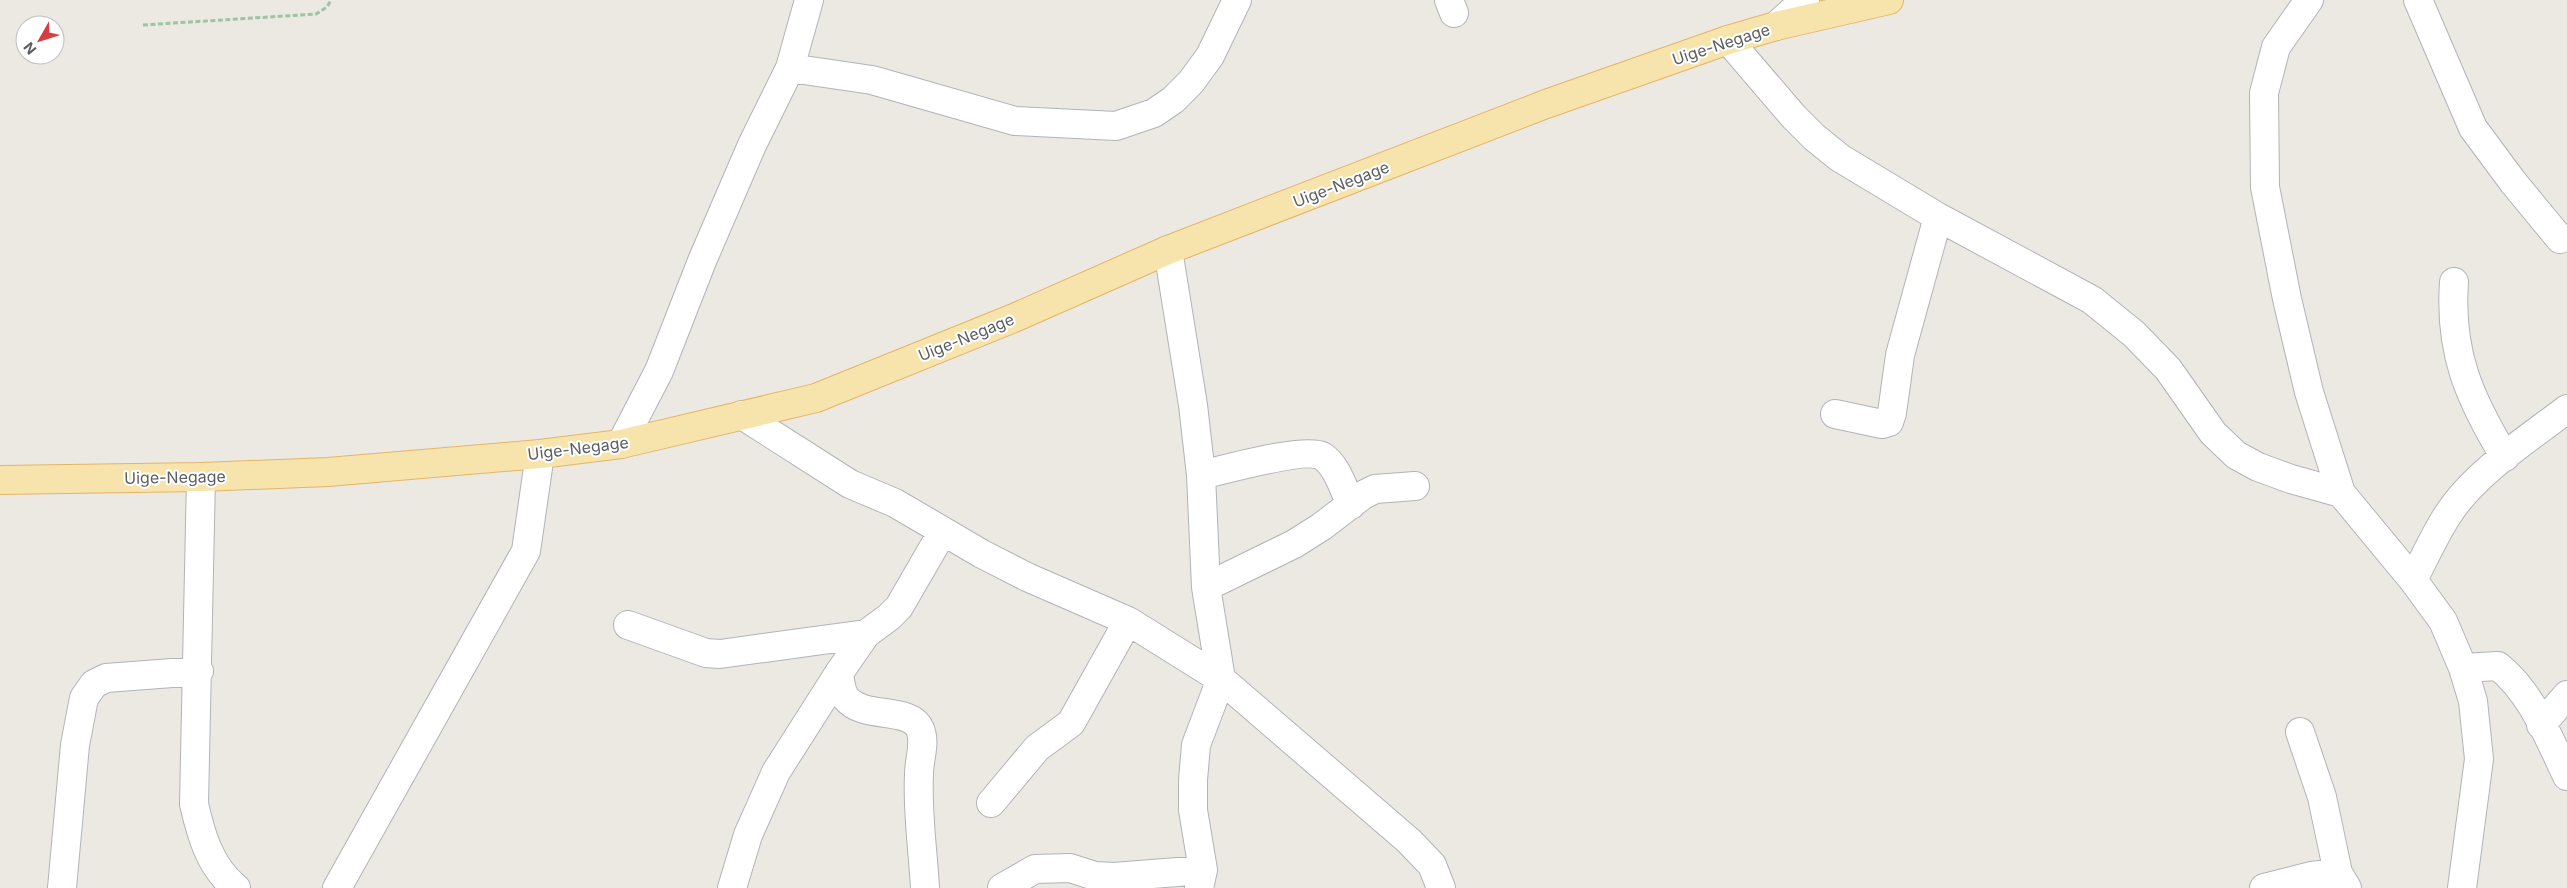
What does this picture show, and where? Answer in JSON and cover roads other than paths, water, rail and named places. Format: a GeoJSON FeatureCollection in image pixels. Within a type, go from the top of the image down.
{"type":"FeatureCollection","features":[{"type":"Feature","properties":{"kind":"main road","name":"Uige-Negage"},"geometry":{"type":"LineString","coordinates":[[0,480],[201,477],[328,472],[540,454],[621,444],[816,398],[1014,318],[1168,250],[1546,104],[1728,40],[1776,26],[1890,0]]}},
{"type":"Feature","properties":{"kind":"street"},"geometry":{"type":"LineString","coordinates":[[621,444],[659,371],[733,189],[790,68],[808,0]]}},
{"type":"Feature","properties":{"kind":"street"},"geometry":{"type":"LineString","coordinates":[[790,68],[872,80],[1015,121],[1116,126],[1154,113],[1173,100],[1191,82],[1210,56],[1237,0]]}},
{"type":"Feature","properties":{"kind":"street"},"geometry":{"type":"LineString","coordinates":[[1776,26],[1805,0]]}},
{"type":"Feature","properties":{"kind":"street"},"geometry":{"type":"LineString","coordinates":[[2309,0],[2276,47],[2264,93],[2265,187],[2287,299],[2309,392],[2341,493],[2413,580],[2443,621],[2463,668],[2473,701],[2479,759],[2462,888]]}},
{"type":"Feature","properties":{"kind":"street"},"geometry":{"type":"LineString","coordinates":[[2418,0],[2473,128],[2512,182],[2560,239]]}},
{"type":"Feature","properties":{"kind":"street"},"geometry":{"type":"LineString","coordinates":[[1728,40],[1814,138],[1840,158],[1938,217],[2092,300],[2134,334],[2168,369],[2213,433],[2236,455],[2258,467],[2291,480],[2341,493]]}},
{"type":"Feature","properties":{"kind":"street"},"geometry":{"type":"LineString","coordinates":[[1835,414],[1882,424],[1889,422],[1892,413],[1900,355],[1938,217]]}},
{"type":"Feature","properties":{"kind":"street"},"geometry":{"type":"LineString","coordinates":[[1002,888],[1035,869],[1070,868],[1095,876],[1201,879],[1193,810],[1196,745],[1221,678],[1206,587],[1201,475],[1193,405],[1168,250]]}},
{"type":"Feature","properties":{"kind":"street"},"geometry":{"type":"LineString","coordinates":[[2454,282],[2452,315],[2457,351],[2466,382],[2482,420],[2504,457]]}},
{"type":"Feature","properties":{"kind":"street"},"geometry":{"type":"LineString","coordinates":[[2413,580],[2447,515],[2469,489],[2504,457],[2567,409]]}},
{"type":"Feature","properties":{"kind":"street"},"geometry":{"type":"LineString","coordinates":[[742,415],[850,484],[895,503],[1027,577],[1128,621],[1221,678],[1408,840],[1432,865],[1441,888]]}},
{"type":"Feature","properties":{"kind":"street"},"geometry":{"type":"LineString","coordinates":[[1201,475],[1304,452],[1322,456],[1334,468],[1351,505]]}},
{"type":"Feature","properties":{"kind":"street"},"geometry":{"type":"LineString","coordinates":[[337,888],[526,551],[540,454]]}},
{"type":"Feature","properties":{"kind":"street"},"geometry":{"type":"LineString","coordinates":[[201,477],[194,804],[201,836],[214,863],[236,888]]}},
{"type":"Feature","properties":{"kind":"street"},"geometry":{"type":"LineString","coordinates":[[1206,587],[1294,544],[1363,495],[1375,490],[1415,486]]}},
{"type":"Feature","properties":{"kind":"street"},"geometry":{"type":"LineString","coordinates":[[732,888],[748,835],[776,772],[838,673],[866,634],[899,607],[942,531]]}},
{"type":"Feature","properties":{"kind":"street"},"geometry":{"type":"LineString","coordinates":[[991,803],[1037,748],[1071,723],[1128,621]]}},
{"type":"Feature","properties":{"kind":"street"},"geometry":{"type":"LineString","coordinates":[[628,625],[706,653],[720,654],[866,634]]}},
{"type":"Feature","properties":{"kind":"street"},"geometry":{"type":"LineString","coordinates":[[2463,668],[2498,666],[2514,679],[2541,725],[2567,776]]}},
{"type":"Feature","properties":{"kind":"street"},"geometry":{"type":"LineString","coordinates":[[62,888],[75,745],[84,698],[94,684],[106,678],[198,671]]}},
{"type":"Feature","properties":{"kind":"street"},"geometry":{"type":"LineString","coordinates":[[838,673],[844,697],[854,706],[866,711],[907,718],[920,728],[923,741],[918,774],[925,888]]}},
{"type":"Feature","properties":{"kind":"street"},"geometry":{"type":"LineString","coordinates":[[2541,725],[2567,695]]}},
{"type":"Feature","properties":{"kind":"street"},"geometry":{"type":"LineString","coordinates":[[2264,888],[2310,876],[2342,880],[2322,798],[2300,732]]}}]}
